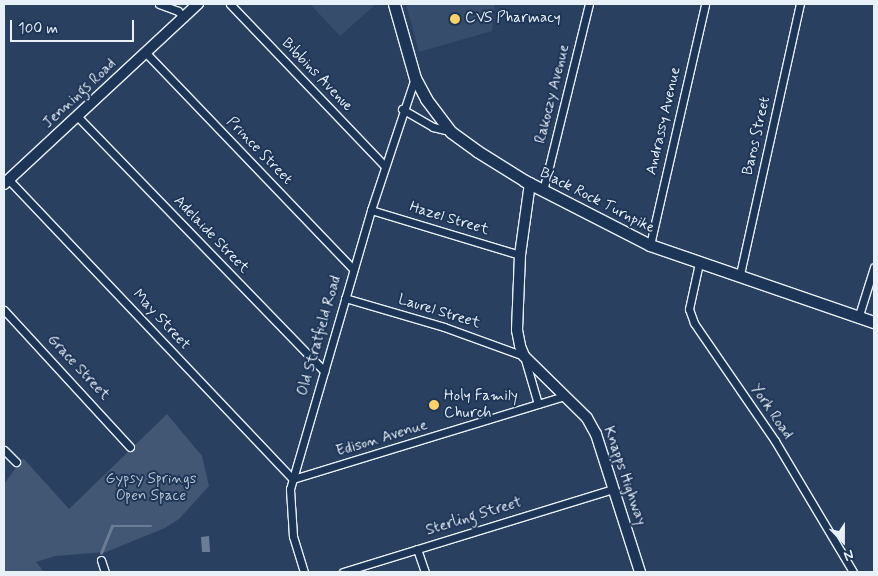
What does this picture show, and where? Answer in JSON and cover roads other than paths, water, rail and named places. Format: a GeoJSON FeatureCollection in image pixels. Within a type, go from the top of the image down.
{"type":"FeatureCollection","features":[{"type":"Feature","properties":{"kind":"main road","name":"Black Rock Turnpike"},"geometry":{"type":"LineString","coordinates":[[394,4],[415,78],[439,118],[452,132],[543,191],[650,245],[699,263],[740,274],[859,315],[874,322]]}},
{"type":"Feature","properties":{"kind":"street"},"geometry":{"type":"LineString","coordinates":[[159,4],[178,11],[184,18]]}},
{"type":"Feature","properties":{"kind":"street","name":"Jennings Road"},"geometry":{"type":"LineString","coordinates":[[6,182],[78,118],[198,4]]}},
{"type":"Feature","properties":{"kind":"street","name":"Bibbins Avenue"},"geometry":{"type":"LineString","coordinates":[[230,4],[384,165]]}},
{"type":"Feature","properties":{"kind":"street","name":"Rakoczy Avenue"},"geometry":{"type":"LineString","coordinates":[[543,191],[589,4]]}},
{"type":"Feature","properties":{"kind":"street","name":"Andrassy Avenue"},"geometry":{"type":"LineString","coordinates":[[650,245],[705,4]]}},
{"type":"Feature","properties":{"kind":"street","name":"Baros Street"},"geometry":{"type":"LineString","coordinates":[[740,274],[800,4]]}},
{"type":"Feature","properties":{"kind":"street","name":"Prince Street"},"geometry":{"type":"LineString","coordinates":[[146,53],[353,269]]}},
{"type":"Feature","properties":{"kind":"street","name":"Old Stratfield Road"},"geometry":{"type":"LineString","coordinates":[[304,572],[293,536],[289,498],[293,479],[384,165],[402,109],[415,78]]}},
{"type":"Feature","properties":{"kind":"street"},"geometry":{"type":"LineString","coordinates":[[402,109],[433,127],[452,132]]}},
{"type":"Feature","properties":{"kind":"street","name":"Adelaide Street"},"geometry":{"type":"LineString","coordinates":[[78,118],[324,371]]}},
{"type":"Feature","properties":{"kind":"street","name":"May Street"},"geometry":{"type":"LineString","coordinates":[[6,182],[293,479]]}},
{"type":"Feature","properties":{"kind":"street","name":"Knapps Highway"},"geometry":{"type":"LineString","coordinates":[[530,183],[520,255],[516,330],[538,404]]}},
{"type":"Feature","properties":{"kind":"street","name":"Hazel Street"},"geometry":{"type":"LineString","coordinates":[[371,210],[520,255]]}},
{"type":"Feature","properties":{"kind":"street","name":"York Road"},"geometry":{"type":"LineString","coordinates":[[699,263],[689,309],[694,323],[775,441],[853,572]]}},
{"type":"Feature","properties":{"kind":"street"},"geometry":{"type":"LineString","coordinates":[[859,315],[874,267]]}},
{"type":"Feature","properties":{"kind":"street","name":"Laurel Street"},"geometry":{"type":"LineString","coordinates":[[345,298],[444,327],[524,356]]}},
{"type":"Feature","properties":{"kind":"street","name":"Grace Street"},"geometry":{"type":"LineString","coordinates":[[4,310],[130,447]]}},
{"type":"Feature","properties":{"kind":"street","name":"Knapps Highway"},"geometry":{"type":"LineString","coordinates":[[524,356],[586,418],[596,434],[640,572]]}},
{"type":"Feature","properties":{"kind":"street","name":"Edison Avenue"},"geometry":{"type":"LineString","coordinates":[[293,479],[564,396]]}},
{"type":"Feature","properties":{"kind":"street"},"geometry":{"type":"LineString","coordinates":[[4,450],[16,462]]}},
{"type":"Feature","properties":{"kind":"street","name":"Sterling Street"},"geometry":{"type":"LineString","coordinates":[[343,572],[613,489]]}},
{"type":"Feature","properties":{"kind":"street"},"geometry":{"type":"LineString","coordinates":[[417,549],[425,572]]}},
{"type":"Feature","properties":{"kind":"street"},"geometry":{"type":"LineString","coordinates":[[101,560],[105,572]]}},
{"type":"Feature","properties":{"kind":"waterway"},"geometry":{"type":"LineString","coordinates":[[101,553],[112,526],[151,526]]}},
{"type":"Feature","properties":{"kind":"place","name":"CVS Pharmacy"},"geometry":{"type":"Point","coordinates":[455,19]}},
{"type":"Feature","properties":{"kind":"place","name":"Holy Family Church"},"geometry":{"type":"Point","coordinates":[434,405]}},
{"type":"Feature","properties":{"kind":"park label","name":"Gypsy Springs Open Space"},"geometry":{"type":"Point","coordinates":[151,488]}}]}
